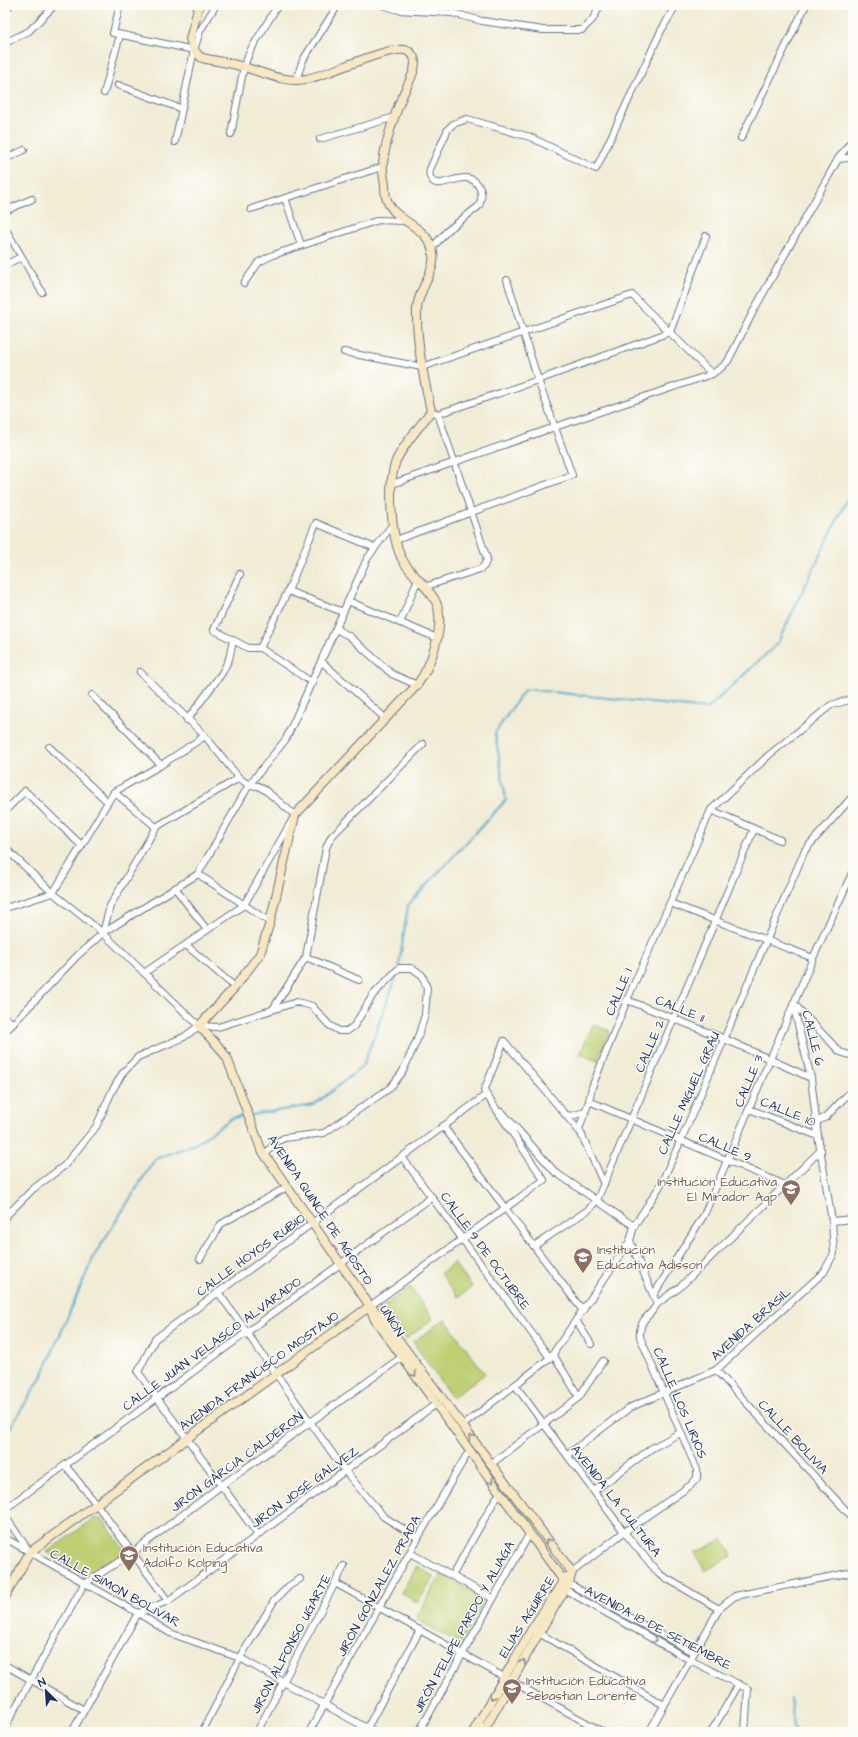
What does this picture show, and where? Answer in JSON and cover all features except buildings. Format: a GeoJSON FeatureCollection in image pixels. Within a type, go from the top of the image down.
{"type":"FeatureCollection","features":[{"type":"Feature","properties":{"kind":"street"},"geometry":{"type":"LineString","coordinates":[[5,11],[10,5]]}},
{"type":"Feature","properties":{"kind":"street"},"geometry":{"type":"LineString","coordinates":[[120,5],[113,33],[194,50]]}},
{"type":"Feature","properties":{"kind":"street"},"geometry":{"type":"LineString","coordinates":[[199,5],[190,39],[194,50],[202,58],[244,66],[283,80],[306,80],[361,60],[396,50],[405,50],[413,55],[415,64],[385,147],[382,167],[387,202],[391,208],[420,229],[432,248],[434,259],[431,271],[420,294],[417,308],[422,367],[434,413],[455,462],[487,559],[484,566],[480,569],[424,586]]}},
{"type":"Feature","properties":{"kind":"street"},"geometry":{"type":"LineString","coordinates":[[175,142],[194,50],[200,31],[216,5]]}},
{"type":"Feature","properties":{"kind":"street"},"geometry":{"type":"LineString","coordinates":[[231,134],[244,66],[250,51],[278,5]]}},
{"type":"Feature","properties":{"kind":"street"},"geometry":{"type":"LineString","coordinates":[[296,80],[303,60],[338,5]]}},
{"type":"Feature","properties":{"kind":"street"},"geometry":{"type":"LineString","coordinates":[[382,5],[452,13],[482,22],[544,30],[582,30],[593,19],[600,5]]}},
{"type":"Feature","properties":{"kind":"street"},"geometry":{"type":"LineString","coordinates":[[432,248],[447,231],[479,206],[482,200],[481,188],[472,180],[460,178],[439,183],[433,181],[429,176],[430,169],[448,129],[453,124],[467,119],[530,137],[596,169],[661,32],[676,5]]}},
{"type":"Feature","properties":{"kind":"street"},"geometry":{"type":"LineString","coordinates":[[741,138],[806,5]]}},
{"type":"Feature","properties":{"kind":"street"},"geometry":{"type":"LineString","coordinates":[[5,43],[29,31],[52,8]]}},
{"type":"Feature","properties":{"kind":"street"},"geometry":{"type":"LineString","coordinates":[[104,93],[120,34]]}},
{"type":"Feature","properties":{"kind":"street"},"geometry":{"type":"LineString","coordinates":[[118,85],[182,110]]}},
{"type":"Feature","properties":{"kind":"street"},"geometry":{"type":"LineString","coordinates":[[320,139],[395,117]]}},
{"type":"Feature","properties":{"kind":"street"},"geometry":{"type":"LineString","coordinates":[[392,484],[554,427],[712,374],[722,367],[728,361],[755,308],[838,159],[853,139]]}},
{"type":"Feature","properties":{"kind":"street"},"geometry":{"type":"LineString","coordinates":[[5,159],[24,150]]}},
{"type":"Feature","properties":{"kind":"street"},"geometry":{"type":"LineString","coordinates":[[838,159],[848,158],[853,155]]}},
{"type":"Feature","properties":{"kind":"street"},"geometry":{"type":"LineString","coordinates":[[251,209],[382,167]]}},
{"type":"Feature","properties":{"kind":"street"},"geometry":{"type":"LineString","coordinates":[[285,198],[301,245]]}},
{"type":"Feature","properties":{"kind":"street"},"geometry":{"type":"LineString","coordinates":[[5,211],[32,199]]}},
{"type":"Feature","properties":{"kind":"street"},"geometry":{"type":"LineString","coordinates":[[244,283],[259,262],[273,254],[379,220],[408,221]]}},
{"type":"Feature","properties":{"kind":"street"},"geometry":{"type":"LineString","coordinates":[[5,228],[42,292]]}},
{"type":"Feature","properties":{"kind":"street"},"geometry":{"type":"LineString","coordinates":[[144,973],[244,905],[295,815],[386,719],[417,685],[427,671],[437,638],[439,614],[436,601],[402,560],[392,525],[392,484],[396,462],[401,452],[434,413],[538,380],[670,332],[706,236]]}},
{"type":"Feature","properties":{"kind":"street"},"geometry":{"type":"LineString","coordinates":[[5,265],[21,257]]}},
{"type":"Feature","properties":{"kind":"street"},"geometry":{"type":"LineString","coordinates":[[396,540],[572,475],[538,380],[507,280]]}},
{"type":"Feature","properties":{"kind":"street"},"geometry":{"type":"LineString","coordinates":[[344,352],[422,367],[632,295],[712,374]]}},
{"type":"Feature","properties":{"kind":"street"},"geometry":{"type":"LineString","coordinates":[[260,648],[288,590],[316,523],[375,548]]}},
{"type":"Feature","properties":{"kind":"street"},"geometry":{"type":"LineString","coordinates":[[5,1032],[78,956],[103,933],[198,874],[249,785],[286,739],[313,683],[367,560],[392,525]]}},
{"type":"Feature","properties":{"kind":"street"},"geometry":{"type":"LineString","coordinates":[[240,574],[214,630],[248,648],[260,648],[313,683]]}},
{"type":"Feature","properties":{"kind":"street"},"geometry":{"type":"LineString","coordinates":[[400,623],[418,579]]}},
{"type":"Feature","properties":{"kind":"street"},"geometry":{"type":"LineString","coordinates":[[288,590],[343,612]]}},
{"type":"Feature","properties":{"kind":"street"},"geometry":{"type":"LineString","coordinates":[[348,601],[437,638]]}},
{"type":"Feature","properties":{"kind":"street"},"geometry":{"type":"LineString","coordinates":[[336,629],[350,636],[392,674],[417,685]]}},
{"type":"Feature","properties":{"kind":"street"},"geometry":{"type":"LineString","coordinates":[[187,720],[222,673],[229,659],[233,641]]}},
{"type":"Feature","properties":{"kind":"street"},"geometry":{"type":"LineString","coordinates":[[322,662],[386,719]]}},
{"type":"Feature","properties":{"kind":"street"},"geometry":{"type":"LineString","coordinates":[[140,672],[187,720],[205,736],[239,778],[249,785],[258,786],[265,790],[295,815]]}},
{"type":"Feature","properties":{"kind":"street"},"geometry":{"type":"LineString","coordinates":[[92,695],[161,765]]}},
{"type":"Feature","properties":{"kind":"street"},"geometry":{"type":"LineString","coordinates":[[780,840],[711,810],[769,755],[831,704],[853,699]]}},
{"type":"Feature","properties":{"kind":"street"},"geometry":{"type":"LineString","coordinates":[[5,908],[53,893],[114,792],[161,765],[205,736]]}},
{"type":"Feature","properties":{"kind":"street"},"geometry":{"type":"LineString","coordinates":[[273,1008],[306,957],[326,848],[331,837],[423,744]]}},
{"type":"Feature","properties":{"kind":"street"},"geometry":{"type":"LineString","coordinates":[[49,747],[108,802]]}},
{"type":"Feature","properties":{"kind":"street"},"geometry":{"type":"LineString","coordinates":[[103,933],[110,906],[156,827],[239,778]]}},
{"type":"Feature","properties":{"kind":"street"},"geometry":{"type":"LineString","coordinates":[[5,811],[25,791],[82,846]]}},
{"type":"Feature","properties":{"kind":"street"},"geometry":{"type":"LineString","coordinates":[[114,792],[156,827]]}},
{"type":"Feature","properties":{"kind":"street","name":"CALLE MIGUEL GRAU"},"geometry":{"type":"LineString","coordinates":[[462,1426],[552,1356],[630,1241],[634,1226],[660,1186],[681,1140],[805,850],[853,796]]}},
{"type":"Feature","properties":{"kind":"street","name":"CALLE 1"},"geometry":{"type":"LineString","coordinates":[[579,1131],[592,1087],[627,1000],[711,810]]}},
{"type":"Feature","properties":{"kind":"street"},"geometry":{"type":"LineString","coordinates":[[5,1218],[33,1188],[64,1166],[96,1127],[112,1091],[122,1074],[138,1058],[184,1036],[198,1026],[235,987],[260,954],[270,922],[295,815]]}},
{"type":"Feature","properties":{"kind":"street","name":"CALLE 2"},"geometry":{"type":"LineString","coordinates":[[534,1246],[588,1210],[597,1200],[754,829]]}},
{"type":"Feature","properties":{"kind":"street"},"geometry":{"type":"LineString","coordinates":[[5,848],[53,893],[103,933],[198,1026],[218,1027],[293,1002],[304,1003],[312,1006],[329,1025],[339,1031],[348,1031],[354,1026],[373,995],[399,968],[412,968],[422,975],[428,988],[425,1015],[417,1040],[402,1073],[390,1088],[324,1133],[284,1138],[275,1143],[265,1154]]}},
{"type":"Feature","properties":{"kind":"street","name":"CALLE 3"},"geometry":{"type":"LineString","coordinates":[[654,1294],[704,1215],[793,1004],[853,871]]}},
{"type":"Feature","properties":{"kind":"street"},"geometry":{"type":"LineString","coordinates":[[198,874],[270,922]]}},
{"type":"Feature","properties":{"kind":"street"},"geometry":{"type":"LineString","coordinates":[[175,888],[207,930]]}},
{"type":"Feature","properties":{"kind":"street"},"geometry":{"type":"LineString","coordinates":[[670,903],[813,958]]}},
{"type":"Feature","properties":{"kind":"street"},"geometry":{"type":"LineString","coordinates":[[186,945],[235,987]]}},
{"type":"Feature","properties":{"kind":"street"},"geometry":{"type":"LineString","coordinates":[[306,957],[359,980]]}},
{"type":"Feature","properties":{"kind":"street","name":"CALLE 11"},"geometry":{"type":"LineString","coordinates":[[627,1000],[725,1039],[811,1078]]}},
{"type":"Feature","properties":{"kind":"street"},"geometry":{"type":"LineString","coordinates":[[793,1004],[840,1052],[853,1056]]}},
{"type":"Feature","properties":{"kind":"street","name":"CALLE 6"},"geometry":{"type":"LineString","coordinates":[[793,1004],[811,1078],[820,1150],[832,1221],[834,1253]]}},
{"type":"Feature","properties":{"kind":"street"},"geometry":{"type":"LineString","coordinates":[[5,1017],[13,1024]]}},
{"type":"Feature","properties":{"kind":"street","name":"AVENIDA QUINCE DE AGOSTO"},"geometry":{"type":"LineString","coordinates":[[198,1026],[223,1052],[236,1078],[253,1126],[265,1154],[370,1306]]}},
{"type":"Feature","properties":{"kind":"street"},"geometry":{"type":"LineString","coordinates":[[604,1184],[579,1131],[504,1041],[484,1091],[486,1095],[555,1172],[634,1226]]}},
{"type":"Feature","properties":{"kind":"street"},"geometry":{"type":"LineString","coordinates":[[816,1122],[826,1117],[853,1089]]}},
{"type":"Feature","properties":{"kind":"street","name":"CALLE HOYOS RUBIO"},"geometry":{"type":"LineString","coordinates":[[157,1399],[138,1372],[154,1339],[486,1095]]}},
{"type":"Feature","properties":{"kind":"street","name":"AVENIDA FRANCISCO MOSTAJO"},"geometry":{"type":"LineString","coordinates":[[5,1597],[30,1552],[97,1505],[187,1438],[544,1180],[486,1095]]}},
{"type":"Feature","properties":{"kind":"street","name":"CALLE 9"},"geometry":{"type":"LineString","coordinates":[[589,1101],[785,1185]]}},
{"type":"Feature","properties":{"kind":"street","name":"CALLE 10"},"geometry":{"type":"LineString","coordinates":[[749,1109],[818,1136]]}},
{"type":"Feature","properties":{"kind":"street"},"geometry":{"type":"LineString","coordinates":[[565,1114],[571,1116],[585,1112]]}},
{"type":"Feature","properties":{"kind":"street"},"geometry":{"type":"LineString","coordinates":[[443,1126],[583,1310]]}},
{"type":"Feature","properties":{"kind":"street"},"geometry":{"type":"LineString","coordinates":[[630,1241],[657,1304],[680,1287],[820,1150]]}},
{"type":"Feature","properties":{"kind":"street","name":"CALLE 9 DE OCTUBRE"},"geometry":{"type":"LineString","coordinates":[[402,1157],[462,1239],[552,1356],[579,1397]]}},
{"type":"Feature","properties":{"kind":"street"},"geometry":{"type":"LineString","coordinates":[[200,1259],[221,1224],[287,1187]]}},
{"type":"Feature","properties":{"kind":"street","name":"CALLE JUAN VELASCO ALVARADO"},"geometry":{"type":"LineString","coordinates":[[5,1509],[432,1197]]}},
{"type":"Feature","properties":{"kind":"street"},"geometry":{"type":"LineString","coordinates":[[832,1221],[853,1219]]}},
{"type":"Feature","properties":{"kind":"street","name":"AVENIDA BRASIL"},"geometry":{"type":"LineString","coordinates":[[567,1455],[629,1408],[716,1370],[824,1272],[834,1253]]}},
{"type":"Feature","properties":{"kind":"street"},"geometry":{"type":"LineString","coordinates":[[218,1292],[345,1471],[384,1517],[418,1538]]}},
{"type":"Feature","properties":{"kind":"street","name":"CALLE LOS LIRIOS"},"geometry":{"type":"LineString","coordinates":[[572,1572],[624,1532],[691,1485],[696,1478],[697,1470],[640,1337],[639,1328],[642,1320],[655,1308],[657,1304]]}},
{"type":"Feature","properties":{"kind":"street","name":"UNIÓN"},"geometry":{"type":"LineString","coordinates":[[370,1306],[374,1318],[530,1534],[564,1585]]}},
{"type":"Feature","properties":{"kind":"street","name":"UNIÓN"},"geometry":{"type":"LineString","coordinates":[[370,1306],[379,1314],[572,1572]]}},
{"type":"Feature","properties":{"kind":"street"},"geometry":{"type":"LineString","coordinates":[[576,1320],[591,1344]]}},
{"type":"Feature","properties":{"kind":"street","name":"JIRÓN GARCIA CALDERON"},"geometry":{"type":"LineString","coordinates":[[84,1584],[132,1553],[222,1485],[402,1357]]}},
{"type":"Feature","properties":{"kind":"street"},"geometry":{"type":"LineString","coordinates":[[491,1464],[579,1397],[603,1361]]}},
{"type":"Feature","properties":{"kind":"street","name":"CALLE BOLIVIA"},"geometry":{"type":"LineString","coordinates":[[716,1370],[853,1518]]}},
{"type":"Feature","properties":{"kind":"street","name":"AVENIDA LA CULTURA"},"geometry":{"type":"LineString","coordinates":[[515,1385],[624,1532],[660,1574],[719,1609]]}},
{"type":"Feature","properties":{"kind":"street"},"geometry":{"type":"LineString","coordinates":[[157,1399],[258,1535]]}},
{"type":"Feature","properties":{"kind":"street","name":"JIRÓN JOSÉ GALVEZ"},"geometry":{"type":"LineString","coordinates":[[138,1613],[168,1601],[436,1404]]}},
{"type":"Feature","properties":{"kind":"street"},"geometry":{"type":"LineString","coordinates":[[594,1491],[652,1448],[680,1433]]}},
{"type":"Feature","properties":{"kind":"street","name":"JIRÓN GONZALEZ PRADA"},"geometry":{"type":"LineString","coordinates":[[309,1732],[418,1538],[466,1456],[470,1452]]}},
{"type":"Feature","properties":{"kind":"street"},"geometry":{"type":"LineString","coordinates":[[65,1465],[97,1505],[168,1601]]}},
{"type":"Feature","properties":{"kind":"street"},"geometry":{"type":"LineString","coordinates":[[452,1576],[496,1498],[500,1494]]}},
{"type":"Feature","properties":{"kind":"street"},"geometry":{"type":"LineString","coordinates":[[5,1516],[30,1552]]}},
{"type":"Feature","properties":{"kind":"street","name":"JIRÓN FELIPE PARDO Y ALIAGA"},"geometry":{"type":"LineString","coordinates":[[419,1732],[492,1598],[530,1534]]}},
{"type":"Feature","properties":{"kind":"street","name":"CALLE SIMON BOLIVAR"},"geometry":{"type":"LineString","coordinates":[[5,1538],[84,1584],[138,1613],[170,1633],[240,1658],[366,1730],[374,1732]]}},
{"type":"Feature","properties":{"kind":"street"},"geometry":{"type":"LineString","coordinates":[[410,1553],[492,1598]]}},
{"type":"Feature","properties":{"kind":"street","name":"JIRÓN ALFONSO UGARTE"},"geometry":{"type":"LineString","coordinates":[[257,1732],[344,1566]]}},
{"type":"Feature","properties":{"kind":"street","name":"ELÍAS AGUIRRE"},"geometry":{"type":"LineString","coordinates":[[484,1729],[504,1677],[572,1572]]}},
{"type":"Feature","properties":{"kind":"street"},"geometry":{"type":"LineString","coordinates":[[649,1732],[719,1609],[735,1596],[853,1572]]}},
{"type":"Feature","properties":{"kind":"street"},"geometry":{"type":"LineString","coordinates":[[202,1732],[240,1658],[274,1602],[289,1586],[300,1579]]}},
{"type":"Feature","properties":{"kind":"street"},"geometry":{"type":"LineString","coordinates":[[335,1583],[603,1732]]}},
{"type":"Feature","properties":{"kind":"street"},"geometry":{"type":"LineString","coordinates":[[5,1727],[84,1584]]}},
{"type":"Feature","properties":{"kind":"street","name":"AVENIDA 18 DE SETIEMBRE"},"geometry":{"type":"LineString","coordinates":[[564,1585],[694,1653]]}},
{"type":"Feature","properties":{"kind":"street","name":"AVENIDA 18 DE SETIEMBRE"},"geometry":{"type":"LineString","coordinates":[[564,1585],[690,1660],[748,1689],[745,1732]]}},
{"type":"Feature","properties":{"kind":"street"},"geometry":{"type":"LineString","coordinates":[[72,1732],[138,1613]]}},
{"type":"Feature","properties":{"kind":"street"},"geometry":{"type":"LineString","coordinates":[[366,1730],[420,1630]]}},
{"type":"Feature","properties":{"kind":"street"},"geometry":{"type":"LineString","coordinates":[[535,1631],[664,1705]]}},
{"type":"Feature","properties":{"kind":"street","name":"ELÍAS AGUIRRE"},"geometry":{"type":"LineString","coordinates":[[473,1732],[484,1729],[512,1681],[535,1631]]}},
{"type":"Feature","properties":{"kind":"street"},"geometry":{"type":"LineString","coordinates":[[5,1666],[84,1710]]}},
{"type":"Feature","properties":{"kind":"street"},"geometry":{"type":"LineString","coordinates":[[711,1732],[739,1684]]}},
{"type":"Feature","properties":{"kind":"green space"},"geometry":{"type":"Polygon","coordinates":[[[593,1024],[610,1031],[597,1061],[580,1054],[593,1024]]]}},
{"type":"Feature","properties":{"kind":"green space"},"geometry":{"type":"Polygon","coordinates":[[[454,1263],[472,1287],[458,1297],[440,1274],[454,1263]]]}},
{"type":"Feature","properties":{"kind":"green space"},"geometry":{"type":"Polygon","coordinates":[[[410,1287],[433,1319],[406,1339],[383,1307],[410,1287]]]}},
{"type":"Feature","properties":{"kind":"green space"},"geometry":{"type":"Polygon","coordinates":[[[445,1319],[485,1374],[452,1398],[413,1342],[445,1319]]]}},
{"type":"Feature","properties":{"kind":"green space"},"geometry":{"type":"Polygon","coordinates":[[[95,1518],[103,1520],[124,1550],[124,1555],[89,1578],[47,1552],[95,1518]]]}},
{"type":"Feature","properties":{"kind":"green space"},"geometry":{"type":"Polygon","coordinates":[[[723,1539],[732,1556],[705,1571],[695,1553],[723,1539]]]}},
{"type":"Feature","properties":{"kind":"green space"},"geometry":{"type":"Polygon","coordinates":[[[417,1566],[434,1577],[418,1603],[401,1593],[417,1566]]]}},
{"type":"Feature","properties":{"kind":"green space"},"geometry":{"type":"Polygon","coordinates":[[[441,1574],[485,1599],[460,1644],[416,1619],[441,1574]]]}},
{"type":"Feature","properties":{"kind":"waterway"},"geometry":{"type":"LineString","coordinates":[[399,966],[408,905],[506,800],[495,733],[525,689],[707,709],[777,644],[853,487]]}},
{"type":"Feature","properties":{"kind":"waterway"},"geometry":{"type":"LineString","coordinates":[[251,1115],[314,1105],[363,1066],[398,972]]}},
{"type":"Feature","properties":{"kind":"waterway"},"geometry":{"type":"LineString","coordinates":[[5,1436],[42,1376],[94,1256],[155,1159],[195,1144],[232,1118],[247,1115]]}},
{"type":"Feature","properties":{"kind":"waterway"},"geometry":{"type":"LineString","coordinates":[[790,1698],[795,1732]]}},
{"type":"Feature","properties":{"kind":"place","name":"Institución Educativa El Mirador Aqp"},"geometry":{"type":"Point","coordinates":[791,1206]}},
{"type":"Feature","properties":{"kind":"place","name":"Institución Educativa Adisson"},"geometry":{"type":"Point","coordinates":[583,1274]}},
{"type":"Feature","properties":{"kind":"place","name":"Institución Educativa Adolfo Kolping"},"geometry":{"type":"Point","coordinates":[129,1572]}},
{"type":"Feature","properties":{"kind":"place","name":"Institución Educativa Sebastian Lorente"},"geometry":{"type":"Point","coordinates":[512,1705]}}]}
